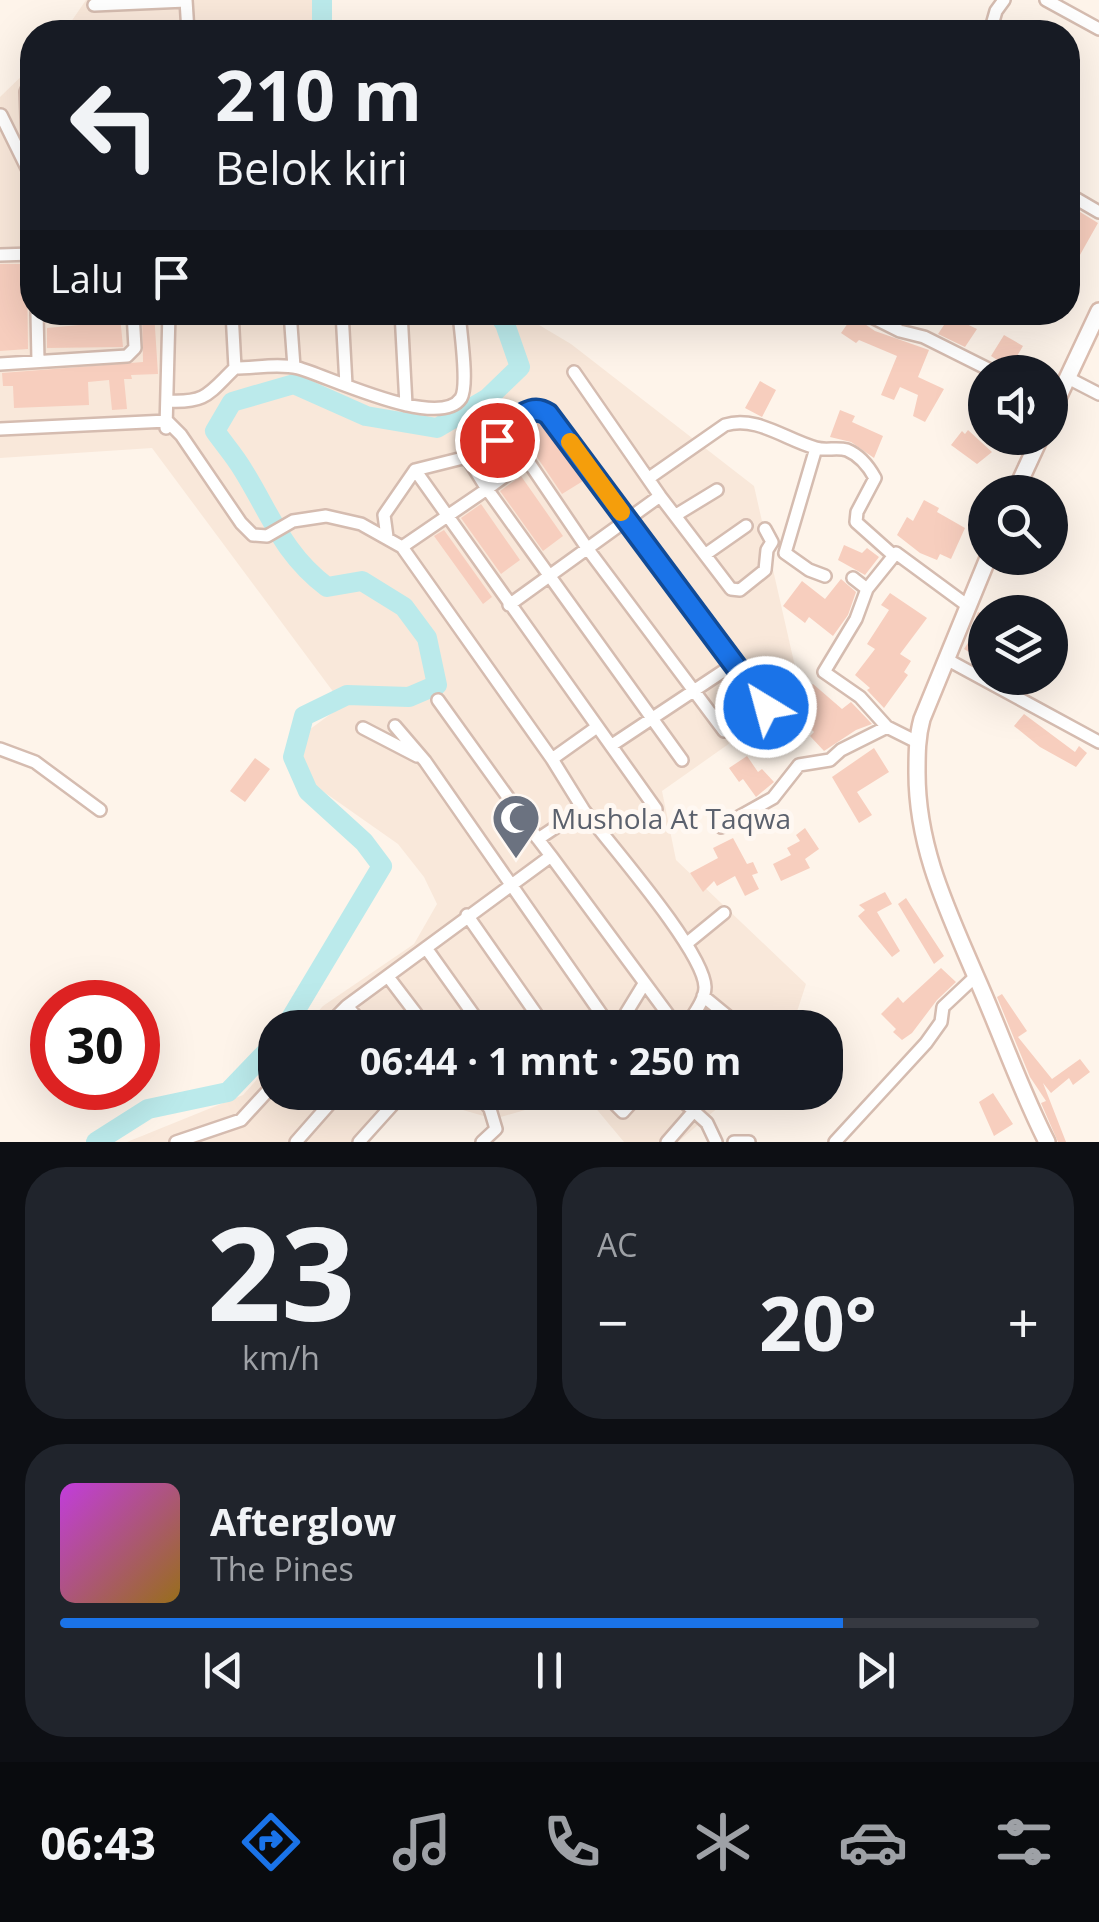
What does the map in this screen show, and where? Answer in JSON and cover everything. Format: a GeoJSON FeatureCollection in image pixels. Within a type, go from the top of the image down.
{"type":"FeatureCollection","features":[{"type":"Feature","properties":{"kind":"street"},"geometry":{"type":"LineString","coordinates":[[1046,0],[1099,30]]}},
{"type":"Feature","properties":{"kind":"street"},"geometry":{"type":"LineString","coordinates":[[94,5],[186,1]]}},
{"type":"Feature","properties":{"kind":"street"},"geometry":{"type":"LineString","coordinates":[[1,116],[20,154]]}},
{"type":"Feature","properties":{"kind":"street"},"geometry":{"type":"LineString","coordinates":[[1099,311],[1068,378],[1099,394]]}},
{"type":"Feature","properties":{"kind":"street"},"geometry":{"type":"LineString","coordinates":[[37,325],[38,361]]}},
{"type":"Feature","properties":{"kind":"street"},"geometry":{"type":"LineString","coordinates":[[0,364],[126,356],[135,348],[134,325]]}},
{"type":"Feature","properties":{"kind":"street"},"geometry":{"type":"LineString","coordinates":[[169,325],[169,426],[247,530],[267,536],[293,521],[326,516],[343,518],[402,547],[552,759],[582,809],[686,944],[705,990],[693,1010]]}},
{"type":"Feature","properties":{"kind":"street"},"geometry":{"type":"LineString","coordinates":[[233,325],[235,368]]}},
{"type":"Feature","properties":{"kind":"street"},"geometry":{"type":"LineString","coordinates":[[291,325],[294,367]]}},
{"type":"Feature","properties":{"kind":"street"},"geometry":{"type":"LineString","coordinates":[[343,325],[346,385]]}},
{"type":"Feature","properties":{"kind":"street"},"geometry":{"type":"LineString","coordinates":[[401,325],[406,405]]}},
{"type":"Feature","properties":{"kind":"street"},"geometry":{"type":"LineString","coordinates":[[168,401],[194,402],[203,398],[235,368],[294,367],[406,405],[442,410],[461,398],[464,390],[460,325]]}},
{"type":"Feature","properties":{"kind":"street"},"geometry":{"type":"LineString","coordinates":[[888,325],[968,359]]}},
{"type":"Feature","properties":{"kind":"street"},"geometry":{"type":"LineString","coordinates":[[574,372],[660,496],[731,589],[740,590],[766,570],[767,550],[772,542],[765,529]]}},
{"type":"Feature","properties":{"kind":"street"},"geometry":{"type":"LineString","coordinates":[[387,537],[384,515],[415,470],[467,457],[497,440],[528,410],[536,408],[548,414],[766,707]]}},
{"type":"Feature","properties":{"kind":"street"},"geometry":{"type":"LineString","coordinates":[[649,478],[725,425],[737,421],[816,448],[849,451],[872,472],[875,482],[855,518],[862,530],[893,555]]}},
{"type":"Feature","properties":{"kind":"street"},"geometry":{"type":"LineString","coordinates":[[0,433],[169,426]]}},
{"type":"Feature","properties":{"kind":"street"},"geometry":{"type":"LineString","coordinates":[[507,430],[587,548],[724,731]]}},
{"type":"Feature","properties":{"kind":"street"},"geometry":{"type":"LineString","coordinates":[[816,448],[785,552],[809,570],[825,576]]}},
{"type":"Feature","properties":{"kind":"street"},"geometry":{"type":"LineString","coordinates":[[467,457],[548,577],[682,760]]}},
{"type":"Feature","properties":{"kind":"street"},"geometry":{"type":"LineString","coordinates":[[402,547],[527,460]]}},
{"type":"Feature","properties":{"kind":"street"},"geometry":{"type":"LineString","coordinates":[[415,470],[656,809]]}},
{"type":"Feature","properties":{"kind":"street"},"geometry":{"type":"LineString","coordinates":[[676,515],[717,490]]}},
{"type":"Feature","properties":{"kind":"street"},"geometry":{"type":"LineString","coordinates":[[509,605],[660,496]]}},
{"type":"Feature","properties":{"kind":"street"},"geometry":{"type":"LineString","coordinates":[[706,554],[746,526]]}},
{"type":"Feature","properties":{"kind":"street"},"geometry":{"type":"LineString","coordinates":[[917,742],[887,727],[860,697],[824,672],[856,620],[867,589],[893,555],[900,554],[968,606],[922,719],[917,742],[922,835],[944,907],[1047,1142]]}},
{"type":"Feature","properties":{"kind":"street"},"geometry":{"type":"LineString","coordinates":[[853,578],[867,589]]}},
{"type":"Feature","properties":{"kind":"street"},"geometry":{"type":"LineString","coordinates":[[948,660],[1099,742]]}},
{"type":"Feature","properties":{"kind":"street"},"geometry":{"type":"LineString","coordinates":[[612,746],[734,664]]}},
{"type":"Feature","properties":{"kind":"street"},"geometry":{"type":"LineString","coordinates":[[438,700],[666,1010]]}},
{"type":"Feature","properties":{"kind":"street"},"geometry":{"type":"LineString","coordinates":[[396,726],[425,760],[601,1010]]}},
{"type":"Feature","properties":{"kind":"street"},"geometry":{"type":"LineString","coordinates":[[552,759],[596,727]]}},
{"type":"Feature","properties":{"kind":"street"},"geometry":{"type":"LineString","coordinates":[[722,827],[773,798],[799,765],[830,760],[887,727]]}},
{"type":"Feature","properties":{"kind":"street"},"geometry":{"type":"LineString","coordinates":[[363,728],[425,760]]}},
{"type":"Feature","properties":{"kind":"street"},"geometry":{"type":"LineString","coordinates":[[0,749],[35,762],[100,810]]}},
{"type":"Feature","properties":{"kind":"street"},"geometry":{"type":"LineString","coordinates":[[538,840],[582,809]]}},
{"type":"Feature","properties":{"kind":"street"},"geometry":{"type":"LineString","coordinates":[[344,1010],[551,856]]}},
{"type":"Feature","properties":{"kind":"street"},"geometry":{"type":"LineString","coordinates":[[686,944],[724,913]]}},
{"type":"Feature","properties":{"kind":"street"},"geometry":{"type":"LineString","coordinates":[[468,915],[534,1010]]}},
{"type":"Feature","properties":{"kind":"street"},"geometry":{"type":"LineString","coordinates":[[426,948],[470,1010]]}},
{"type":"Feature","properties":{"kind":"street"},"geometry":{"type":"LineString","coordinates":[[836,1142],[926,1043],[941,1022],[943,1008],[976,976]]}},
{"type":"Feature","properties":{"kind":"street"},"geometry":{"type":"LineString","coordinates":[[389,978],[413,1010]]}},
{"type":"Feature","properties":{"kind":"street"},"geometry":{"type":"LineString","coordinates":[[626,1010],[644,984]]}},
{"type":"Feature","properties":{"kind":"street"},"geometry":{"type":"LineString","coordinates":[[703,996],[720,1010]]}},
{"type":"Feature","properties":{"kind":"street"},"geometry":{"type":"LineString","coordinates":[[348,1006],[351,1010]]}},
{"type":"Feature","properties":{"kind":"street"},"geometry":{"type":"LineString","coordinates":[[176,1142],[241,1120],[258,1102]]}},
{"type":"Feature","properties":{"kind":"street"},"geometry":{"type":"LineString","coordinates":[[296,1142],[324,1110]]}},
{"type":"Feature","properties":{"kind":"street"},"geometry":{"type":"LineString","coordinates":[[359,1142],[388,1110]]}},
{"type":"Feature","properties":{"kind":"street"},"geometry":{"type":"LineString","coordinates":[[482,1142],[496,1129],[488,1110]]}},
{"type":"Feature","properties":{"kind":"street"},"geometry":{"type":"LineString","coordinates":[[667,1142],[694,1111],[707,1123],[716,1142]]}},
{"type":"Feature","properties":{"kind":"street"},"geometry":{"type":"LineString","coordinates":[[734,1142],[749,1142]]}},
{"type":"Feature","properties":{"kind":"shaded area"},"geometry":{"type":"Polygon","coordinates":[[[86,0],[329,0],[328,20],[72,20],[86,0]]]}},
{"type":"Feature","properties":{"kind":"shaded area"},"geometry":{"type":"Polygon","coordinates":[[[20,78],[20,325],[539,325],[571,344],[754,486],[801,693],[662,791],[676,860],[806,984],[798,1010],[319,1010],[414,944],[437,904],[424,877],[398,844],[314,785],[300,760],[302,735],[343,705],[152,448],[0,458],[0,97],[20,78]]]}},
{"type":"Feature","properties":{"kind":"shaded area"},"geometry":{"type":"Polygon","coordinates":[[[258,1078],[258,1110],[397,1110],[368,1142],[127,1142],[243,1095],[258,1078]]]}},
{"type":"Feature","properties":{"kind":"shaded area"},"geometry":{"type":"Polygon","coordinates":[[[463,1110],[525,1110],[494,1119],[463,1110]]]}},
{"type":"Feature","properties":{"kind":"shaded area"},"geometry":{"type":"Polygon","coordinates":[[[597,1110],[715,1110],[678,1142],[624,1142],[597,1110]]]}},
{"type":"Feature","properties":{"kind":"building"},"geometry":{"type":"Polygon","coordinates":[[[1080,212],[1098,223],[1080,255],[1080,212]]]}},
{"type":"Feature","properties":{"kind":"building"},"geometry":{"type":"Polygon","coordinates":[[[0,264],[20,264],[20,325],[28,325],[28,349],[0,351],[0,264]]]}},
{"type":"Feature","properties":{"kind":"building"},"geometry":{"type":"Polygon","coordinates":[[[121,325],[123,347],[47,348],[47,328],[121,325]]]}},
{"type":"Feature","properties":{"kind":"building"},"geometry":{"type":"Polygon","coordinates":[[[142,325],[155,325],[158,374],[124,379],[127,409],[112,410],[109,380],[88,382],[89,405],[14,408],[13,386],[3,386],[2,373],[143,362],[142,325]]]}},
{"type":"Feature","properties":{"kind":"building"},"geometry":{"type":"Polygon","coordinates":[[[847,325],[866,325],[929,350],[918,377],[944,389],[925,422],[913,416],[918,395],[900,387],[894,400],[881,395],[897,356],[859,340],[856,343],[841,333],[847,325]]]}},
{"type":"Feature","properties":{"kind":"building"},"geometry":{"type":"Polygon","coordinates":[[[944,325],[977,329],[965,347],[938,334],[944,325]]]}},
{"type":"Feature","properties":{"kind":"building"},"geometry":{"type":"Polygon","coordinates":[[[1004,335],[1023,346],[1018,355],[992,355],[1004,335]]]}},
{"type":"Feature","properties":{"kind":"building"},"geometry":{"type":"Polygon","coordinates":[[[760,381],[776,390],[762,417],[745,408],[760,381]]]}},
{"type":"Feature","properties":{"kind":"building"},"geometry":{"type":"Polygon","coordinates":[[[840,410],[855,416],[852,422],[883,436],[874,458],[851,442],[830,437],[840,410]]]}},
{"type":"Feature","properties":{"kind":"building"},"geometry":{"type":"Polygon","coordinates":[[[541,421],[583,481],[562,494],[522,435],[532,428],[528,422],[541,421]]]}},
{"type":"Feature","properties":{"kind":"building"},"geometry":{"type":"Polygon","coordinates":[[[968,430],[968,455],[988,455],[977,464],[951,445],[962,431],[965,434],[968,430]]]}},
{"type":"Feature","properties":{"kind":"building"},"geometry":{"type":"Polygon","coordinates":[[[521,476],[563,536],[543,551],[500,491],[521,476]]]}},
{"type":"Feature","properties":{"kind":"building"},"geometry":{"type":"Polygon","coordinates":[[[924,500],[965,528],[951,559],[940,554],[937,560],[920,553],[897,535],[907,517],[913,521],[924,500]]]}},
{"type":"Feature","properties":{"kind":"building"},"geometry":{"type":"Polygon","coordinates":[[[481,504],[520,560],[501,574],[461,518],[481,504]]]}},
{"type":"Feature","properties":{"kind":"building"},"geometry":{"type":"Polygon","coordinates":[[[444,530],[492,597],[483,604],[434,536],[444,530]]]}},
{"type":"Feature","properties":{"kind":"building"},"geometry":{"type":"Polygon","coordinates":[[[844,545],[862,553],[867,548],[879,557],[865,575],[838,560],[844,545]]]}},
{"type":"Feature","properties":{"kind":"building"},"geometry":{"type":"Polygon","coordinates":[[[841,579],[856,592],[848,615],[833,636],[809,617],[805,623],[783,606],[802,581],[825,599],[841,579]]]}},
{"type":"Feature","properties":{"kind":"building"},"geometry":{"type":"Polygon","coordinates":[[[890,593],[927,618],[900,654],[911,661],[904,672],[908,675],[884,708],[855,675],[875,649],[867,644],[889,610],[881,605],[890,593]]]}},
{"type":"Feature","properties":{"kind":"building"},"geometry":{"type":"Polygon","coordinates":[[[813,684],[842,709],[851,702],[872,724],[824,751],[802,720],[813,707],[801,696],[813,684]]]}},
{"type":"Feature","properties":{"kind":"building"},"geometry":{"type":"Polygon","coordinates":[[[1024,714],[1075,752],[1079,746],[1087,753],[1076,767],[1040,747],[1014,726],[1024,714]]]}},
{"type":"Feature","properties":{"kind":"building"},"geometry":{"type":"Polygon","coordinates":[[[874,748],[889,772],[857,792],[872,815],[859,823],[832,777],[874,748]]]}},
{"type":"Feature","properties":{"kind":"building"},"geometry":{"type":"Polygon","coordinates":[[[747,756],[758,772],[762,769],[774,782],[756,797],[729,768],[747,756]]]}},
{"type":"Feature","properties":{"kind":"building"},"geometry":{"type":"Polygon","coordinates":[[[255,758],[270,769],[245,802],[230,791],[255,758]]]}},
{"type":"Feature","properties":{"kind":"building"},"geometry":{"type":"Polygon","coordinates":[[[805,828],[819,849],[805,859],[810,868],[781,881],[773,864],[791,855],[787,848],[800,841],[796,835],[805,828]]]}},
{"type":"Feature","properties":{"kind":"building"},"geometry":{"type":"Polygon","coordinates":[[[733,838],[747,864],[753,862],[758,873],[752,875],[759,889],[745,896],[735,876],[717,886],[714,881],[703,892],[690,873],[718,858],[713,848],[733,838]]]}},
{"type":"Feature","properties":{"kind":"building"},"geometry":{"type":"Polygon","coordinates":[[[885,892],[892,904],[877,912],[900,951],[892,957],[858,916],[865,910],[859,905],[885,892]]]}},
{"type":"Feature","properties":{"kind":"building"},"geometry":{"type":"Polygon","coordinates":[[[906,898],[944,956],[934,964],[898,904],[906,898]]]}},
{"type":"Feature","properties":{"kind":"building"},"geometry":{"type":"Polygon","coordinates":[[[941,968],[956,982],[902,1040],[881,1014],[898,997],[903,1003],[941,968]]]}},
{"type":"Feature","properties":{"kind":"building"},"geometry":{"type":"Polygon","coordinates":[[[1002,994],[1027,1031],[1018,1037],[1052,1079],[1080,1059],[1090,1072],[1073,1085],[1069,1078],[1051,1093],[1043,1083],[1066,1142],[1058,1142],[1041,1103],[1046,1101],[1030,1077],[997,997],[1002,994]]]}},
{"type":"Feature","properties":{"kind":"building"},"geometry":{"type":"Polygon","coordinates":[[[993,1093],[1013,1124],[994,1136],[979,1102],[993,1093]]]}},
{"type":"Feature","properties":{"kind":"waterway"},"geometry":{"type":"LineString","coordinates":[[322,0],[322,20]]}},
{"type":"Feature","properties":{"kind":"waterway"},"geometry":{"type":"LineString","coordinates":[[296,1010],[382,866],[364,842],[308,791],[293,757],[304,716],[347,695],[409,697],[437,685],[427,638],[404,607],[362,581],[327,587],[312,574],[288,547],[240,465],[215,431],[232,402],[294,384],[366,416],[437,428],[488,398],[520,367],[505,325]]}},
{"type":"Feature","properties":{"kind":"waterway"},"geometry":{"type":"LineString","coordinates":[[96,1142],[148,1109],[228,1092],[258,1061]]}},
{"type":"Feature","properties":{"kind":"slow traffic"},"geometry":{"type":"LineString","coordinates":[[570,442],[621,512]]}},
{"type":"Feature","properties":{"kind":"place","name":"Mushola At Taqwa"},"geometry":{"type":"Point","coordinates":[516,860]}},
{"type":"Feature","properties":{"kind":"route"},"geometry":{"type":"LineString","coordinates":[[497,440],[528,410],[536,408],[548,414],[766,707]]}}]}
